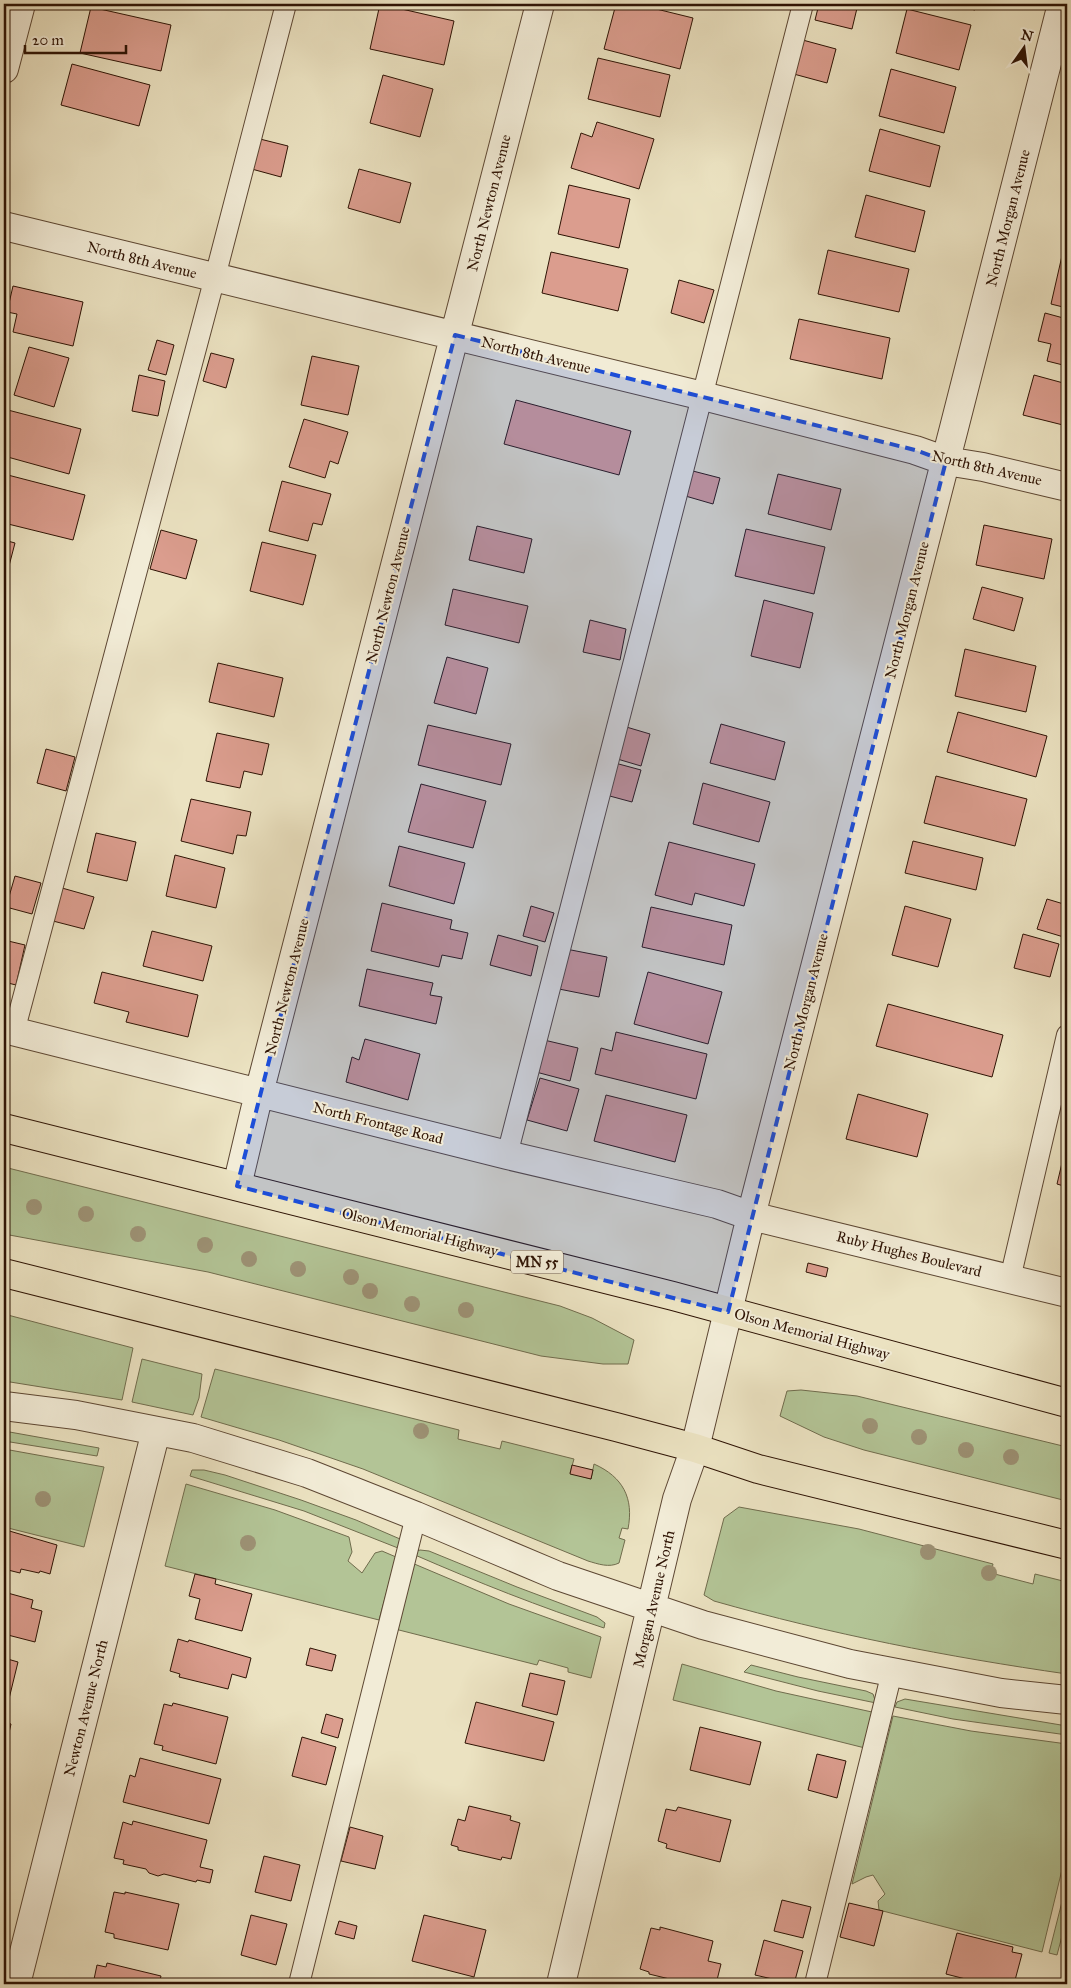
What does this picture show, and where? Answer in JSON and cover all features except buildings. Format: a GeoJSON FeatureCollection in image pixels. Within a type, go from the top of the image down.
{"type":"FeatureCollection","features":[{"type":"Feature","properties":{"kind":"main road","name":"Olson Memorial Highway"},"geometry":{"type":"LineString","coordinates":[[4,1128],[673,1296],[1067,1403]]}},
{"type":"Feature","properties":{"kind":"main road"},"geometry":{"type":"LineString","coordinates":[[4,1273],[695,1448],[758,1469],[1067,1545]]}},
{"type":"Feature","properties":{"kind":"street"},"geometry":{"type":"LineString","coordinates":[[4,69],[20,4]]}},
{"type":"Feature","properties":{"kind":"street","name":"North Newton Avenue"},"geometry":{"type":"LineString","coordinates":[[237,1186],[540,4]]}},
{"type":"Feature","properties":{"kind":"street","name":"North Morgan Avenue"},"geometry":{"type":"LineString","coordinates":[[751,1216],[1062,4]]}},
{"type":"Feature","properties":{"kind":"street","name":"North 8th Avenue"},"geometry":{"type":"LineString","coordinates":[[4,226],[703,396],[915,450],[946,461],[983,467],[1067,487]]}},
{"type":"Feature","properties":{"kind":"street","name":"North Frontage Road"},"geometry":{"type":"LineString","coordinates":[[9,1030],[507,1155],[716,1204],[751,1216]]}},
{"type":"Feature","properties":{"kind":"street","name":"Ruby Hughes Boulevard"},"geometry":{"type":"LineString","coordinates":[[751,1216],[1067,1293]]}},
{"type":"Feature","properties":{"kind":"street","name":"Morgan Avenue North"},"geometry":{"type":"LineString","coordinates":[[561,1984],[677,1499],[695,1448],[751,1216]]}},
{"type":"Feature","properties":{"kind":"street"},"geometry":{"type":"LineString","coordinates":[[4,1406],[76,1416],[193,1438],[307,1473],[416,1516],[558,1576],[703,1625],[850,1664],[1001,1693],[1067,1700]]}},
{"type":"Feature","properties":{"kind":"street","name":"Newton Avenue North"},"geometry":{"type":"LineString","coordinates":[[16,1984],[156,1431]]}},
{"type":"Feature","properties":{"kind":"lane"},"geometry":{"type":"LineString","coordinates":[[9,1030],[215,278],[286,4]]}},
{"type":"Feature","properties":{"kind":"lane"},"geometry":{"type":"LineString","coordinates":[[507,1155],[803,4]]}},
{"type":"Feature","properties":{"kind":"lane"},"geometry":{"type":"LineString","coordinates":[[1010,1279],[1067,1035]]}},
{"type":"Feature","properties":{"kind":"lane"},"geometry":{"type":"LineString","coordinates":[[299,1984],[416,1516]]}},
{"type":"Feature","properties":{"kind":"lane"},"geometry":{"type":"LineString","coordinates":[[815,1984],[892,1672]]}},
{"type":"Feature","properties":{"kind":"highlighted area"},"geometry":{"type":"Polygon","coordinates":[[[455,335],[915,450],[946,461],[728,1312],[237,1186],[455,335]]]}},
{"type":"Feature","properties":{"kind":"green space"},"geometry":{"type":"Polygon","coordinates":[[[4,1167],[560,1306],[592,1318],[634,1340],[628,1364],[603,1364],[541,1356],[208,1272],[4,1234],[4,1167]]]}},
{"type":"Feature","properties":{"kind":"green space"},"geometry":{"type":"Polygon","coordinates":[[[4,1314],[133,1348],[122,1400],[4,1381],[4,1314]]]}},
{"type":"Feature","properties":{"kind":"green space"},"geometry":{"type":"Polygon","coordinates":[[[142,1359],[202,1374],[199,1398],[193,1415],[132,1402],[142,1359]]]}},
{"type":"Feature","properties":{"kind":"green space"},"geometry":{"type":"Polygon","coordinates":[[[215,1369],[459,1430],[458,1439],[500,1449],[502,1441],[574,1459],[570,1473],[591,1479],[594,1464],[604,1469],[619,1482],[628,1498],[628,1529],[622,1528],[619,1538],[625,1540],[619,1563],[607,1565],[588,1561],[363,1469],[279,1440],[201,1417],[215,1369]]]}},
{"type":"Feature","properties":{"kind":"green space"},"geometry":{"type":"Polygon","coordinates":[[[801,1390],[857,1396],[1067,1447],[1067,1501],[864,1450],[824,1437],[780,1416],[787,1391],[801,1390]]]}},
{"type":"Feature","properties":{"kind":"green space"},"geometry":{"type":"Polygon","coordinates":[[[4,1431],[99,1448],[97,1456],[4,1441],[4,1431]]]}},
{"type":"Feature","properties":{"kind":"green space"},"geometry":{"type":"Polygon","coordinates":[[[4,1449],[104,1467],[84,1547],[4,1527],[4,1449]]]}},
{"type":"Feature","properties":{"kind":"green space"},"geometry":{"type":"Polygon","coordinates":[[[192,1470],[204,1470],[225,1475],[356,1520],[400,1539],[398,1548],[304,1511],[190,1476],[192,1470]]]}},
{"type":"Feature","properties":{"kind":"green space"},"geometry":{"type":"Polygon","coordinates":[[[186,1484],[275,1510],[349,1537],[352,1552],[348,1561],[362,1573],[375,1553],[382,1551],[396,1557],[379,1620],[165,1566],[186,1484]]]}},
{"type":"Feature","properties":{"kind":"green space"},"geometry":{"type":"Polygon","coordinates":[[[739,1507],[859,1529],[993,1564],[991,1573],[1033,1584],[1035,1574],[1067,1582],[1067,1674],[889,1644],[801,1624],[714,1601],[704,1595],[724,1518],[739,1507]]]}},
{"type":"Feature","properties":{"kind":"green space"},"geometry":{"type":"Polygon","coordinates":[[[420,1550],[429,1551],[597,1617],[605,1623],[604,1628],[509,1594],[415,1555],[420,1550]]]}},
{"type":"Feature","properties":{"kind":"green space"},"geometry":{"type":"Polygon","coordinates":[[[412,1563],[509,1604],[601,1637],[591,1678],[568,1672],[568,1668],[539,1660],[537,1665],[395,1629],[412,1563]]]}},
{"type":"Feature","properties":{"kind":"green space"},"geometry":{"type":"Polygon","coordinates":[[[682,1664],[776,1691],[872,1712],[865,1748],[673,1700],[682,1664]]]}},
{"type":"Feature","properties":{"kind":"green space"},"geometry":{"type":"Polygon","coordinates":[[[751,1665],[866,1691],[873,1694],[876,1703],[818,1691],[744,1672],[751,1665]]]}},
{"type":"Feature","properties":{"kind":"green space"},"geometry":{"type":"Polygon","coordinates":[[[905,1699],[1067,1726],[1067,1735],[953,1719],[895,1707],[897,1702],[905,1699]]]}},
{"type":"Feature","properties":{"kind":"green space"},"geometry":{"type":"Polygon","coordinates":[[[893,1716],[971,1731],[1067,1744],[1067,1849],[1042,1952],[879,1910],[878,1901],[885,1894],[873,1875],[852,1884],[893,1716]]]}},
{"type":"Feature","properties":{"kind":"green space"},"geometry":{"type":"Polygon","coordinates":[[[1067,1882],[1067,1917],[1057,1955],[1049,1953],[1067,1882]]]}}]}
